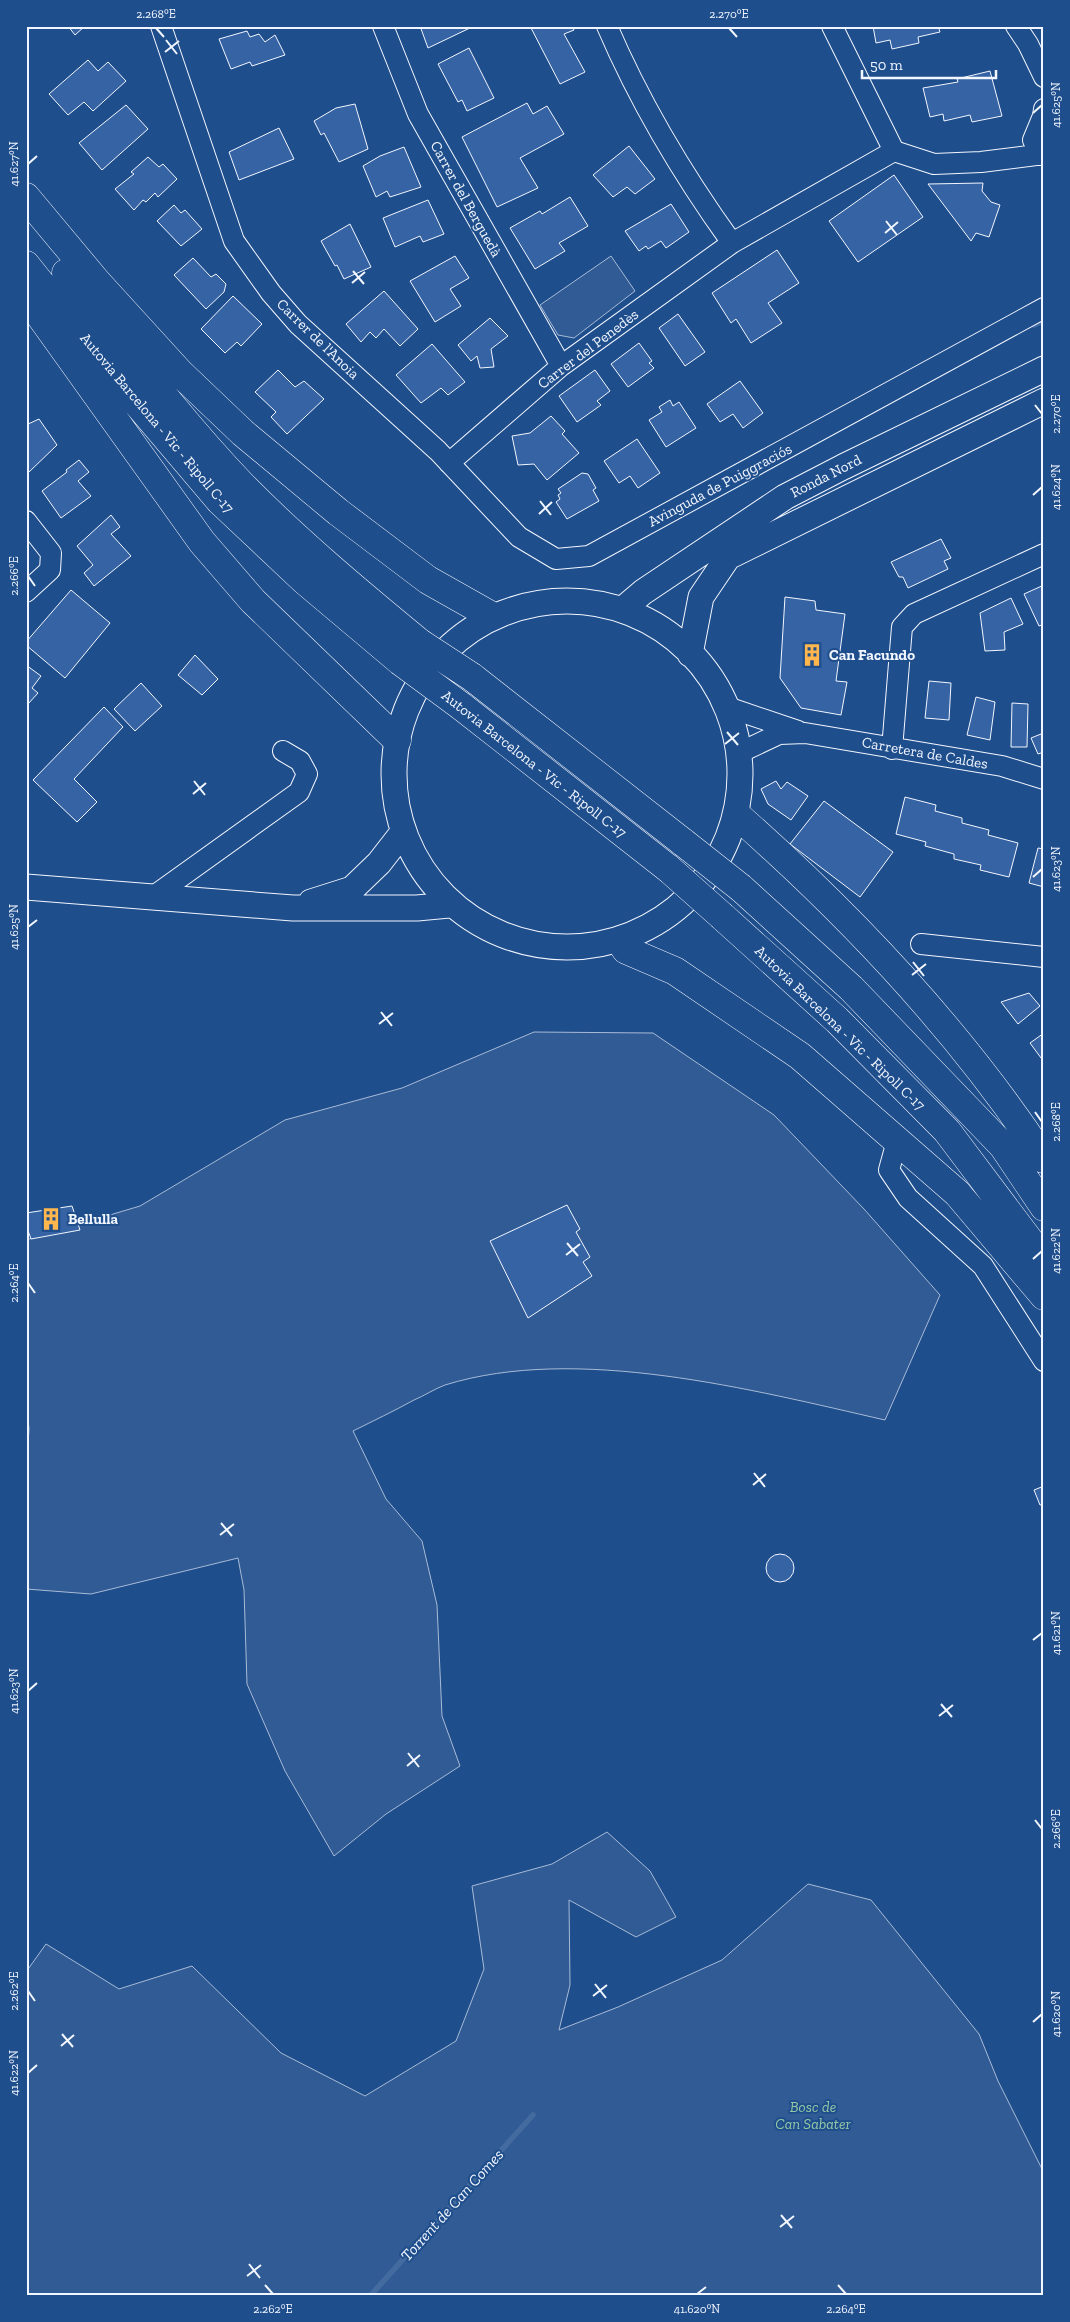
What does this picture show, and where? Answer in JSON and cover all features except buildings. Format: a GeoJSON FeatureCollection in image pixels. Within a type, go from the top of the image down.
{"type":"FeatureCollection","features":[{"type":"Feature","properties":{"kind":"highway"},"geometry":{"type":"LineString","coordinates":[[26,197],[97,282],[180,373],[243,432],[338,512],[428,580],[490,615]]}},
{"type":"Feature","properties":{"kind":"highway","name":"Autovia Barcelona - Vic - Ripoll C-17"},"geometry":{"type":"LineString","coordinates":[[26,223],[188,425],[241,483],[324,563],[420,643],[472,676],[741,888],[851,988],[1004,1146],[1044,1207]]}},
{"type":"Feature","properties":{"kind":"highway","name":"Autovia Barcelona - Vic - Ripoll C-17"},"geometry":{"type":"LineString","coordinates":[[26,265],[125,390],[220,501],[305,581],[400,661],[461,706],[669,869],[837,1020],[947,1131],[1044,1260]]}},
{"type":"Feature","properties":{"kind":"highway"},"geometry":{"type":"LineString","coordinates":[[26,296],[202,542],[253,601],[397,740]]}},
{"type":"Feature","properties":{"kind":"highway"},"geometry":{"type":"LineString","coordinates":[[739,817],[856,930],[925,1001],[982,1073],[1044,1159]]}},
{"type":"Feature","properties":{"kind":"highway"},"geometry":{"type":"LineString","coordinates":[[620,941],[626,950],[675,972],[800,1056],[957,1193],[1044,1296]]}},
{"type":"Feature","properties":{"kind":"main road","name":"Ronda Nord"},"geometry":{"type":"LineString","coordinates":[[623,609],[643,592],[784,497],[1044,369]]}},
{"type":"Feature","properties":{"kind":"main road","name":"Ronda Nord"},"geometry":{"type":"LineString","coordinates":[[690,654],[701,597],[728,556],[1044,401]]}},
{"type":"Feature","properties":{"kind":"main road"},"geometry":{"type":"LineString","coordinates":[[560,604],[623,609],[664,631],[690,654],[727,707],[741,752],[739,817],[722,863],[708,884],[684,905],[655,924],[620,941],[586,944],[550,941],[506,931],[449,906],[426,877],[400,836],[393,798],[392,771],[397,740],[408,708],[431,667],[469,630],[490,615],[560,604]]}},
{"type":"Feature","properties":{"kind":"main road"},"geometry":{"type":"LineString","coordinates":[[293,908],[352,889],[379,862],[400,836]]}},
{"type":"Feature","properties":{"kind":"main road"},"geometry":{"type":"LineString","coordinates":[[26,887],[293,908],[358,910],[438,908],[449,906]]}},
{"type":"Feature","properties":{"kind":"street","name":"Carrer de l'Anoia"},"geometry":{"type":"LineString","coordinates":[[161,26],[234,241],[271,292],[298,324],[449,462],[519,538],[556,559]]}},
{"type":"Feature","properties":{"kind":"street","name":"Carrer del Berguedà"},"geometry":{"type":"LineString","coordinates":[[383,26],[418,114],[561,366]]}},
{"type":"Feature","properties":{"kind":"street"},"geometry":{"type":"LineString","coordinates":[[607,26],[623,63],[694,190],[732,243]]}},
{"type":"Feature","properties":{"kind":"street"},"geometry":{"type":"LineString","coordinates":[[832,26],[894,151],[934,164],[981,162],[1042,154],[1032,140],[1043,116],[1044,109]]}},
{"type":"Feature","properties":{"kind":"street"},"geometry":{"type":"LineString","coordinates":[[1016,26],[1028,44],[1044,78]]}},
{"type":"Feature","properties":{"kind":"street","name":"Carrer del Penedès"},"geometry":{"type":"LineString","coordinates":[[449,462],[561,366],[732,243],[894,151]]}},
{"type":"Feature","properties":{"kind":"street","name":"Avinguda de Puiggraciós"},"geometry":{"type":"LineString","coordinates":[[556,559],[589,556],[1044,308]]}},
{"type":"Feature","properties":{"kind":"street"},"geometry":{"type":"LineString","coordinates":[[26,522],[51,553],[50,570],[26,592]]}},
{"type":"Feature","properties":{"kind":"street"},"geometry":{"type":"LineString","coordinates":[[892,749],[902,627],[914,614],[1044,554]]}},
{"type":"Feature","properties":{"kind":"street"},"geometry":{"type":"LineString","coordinates":[[727,707],[805,733]]}},
{"type":"Feature","properties":{"kind":"street"},"geometry":{"type":"LineString","coordinates":[[741,752],[779,734],[805,733]]}},
{"type":"Feature","properties":{"kind":"street","name":"Carretera de Caldes"},"geometry":{"type":"LineString","coordinates":[[805,733],[1002,766],[1044,779]]}},
{"type":"Feature","properties":{"kind":"street"},"geometry":{"type":"LineString","coordinates":[[154,896],[299,792],[307,774],[300,760],[283,751]]}},
{"type":"Feature","properties":{"kind":"street"},"geometry":{"type":"LineString","coordinates":[[921,944],[1044,958]]}},
{"type":"Feature","properties":{"kind":"street"},"geometry":{"type":"LineString","coordinates":[[897,1141],[889,1170],[908,1198],[983,1266],[1044,1361]]}},
{"type":"Feature","properties":{"kind":"green space"},"geometry":{"type":"Polygon","coordinates":[[[611,256],[635,291],[574,338],[558,335],[540,305],[611,256]]]}},
{"type":"Feature","properties":{"kind":"green space"},"geometry":{"type":"Polygon","coordinates":[[[534,1032],[653,1033],[774,1115],[864,1209],[940,1295],[885,1420],[779,1396],[665,1376],[607,1370],[551,1369],[496,1374],[445,1385],[353,1431],[386,1499],[422,1541],[437,1605],[442,1716],[460,1766],[386,1814],[334,1856],[285,1771],[247,1684],[244,1590],[238,1558],[91,1594],[26,1589],[26,1475],[29,1429],[26,1397],[26,1240],[140,1206],[285,1120],[402,1088],[534,1032]]]}},
{"type":"Feature","properties":{"kind":"green space","name":"Bosc de Can Sabater"},"geometry":{"type":"Polygon","coordinates":[[[607,1832],[650,1871],[676,1917],[636,1937],[569,1900],[570,1985],[559,2030],[618,2007],[722,1960],[808,1884],[871,1900],[979,2034],[998,2081],[1044,2173],[1044,2296],[26,2296],[26,1972],[46,1944],[119,1989],[192,1966],[281,2053],[365,2096],[456,2041],[484,1969],[472,1886],[552,1864],[607,1832]]]}},
{"type":"Feature","properties":{"kind":"waterway"},"geometry":{"type":"LineString","coordinates":[[1034,325],[1044,320]]}},
{"type":"Feature","properties":{"kind":"waterway","name":"Torrent de Can Comes"},"geometry":{"type":"LineString","coordinates":[[370,2296],[533,2115]]}},
{"type":"Feature","properties":{"kind":"place","name":"Can Facundo"},"geometry":{"type":"Point","coordinates":[812,655]}},
{"type":"Feature","properties":{"kind":"place","name":"Bellulla"},"geometry":{"type":"Point","coordinates":[51,1219]}}]}
